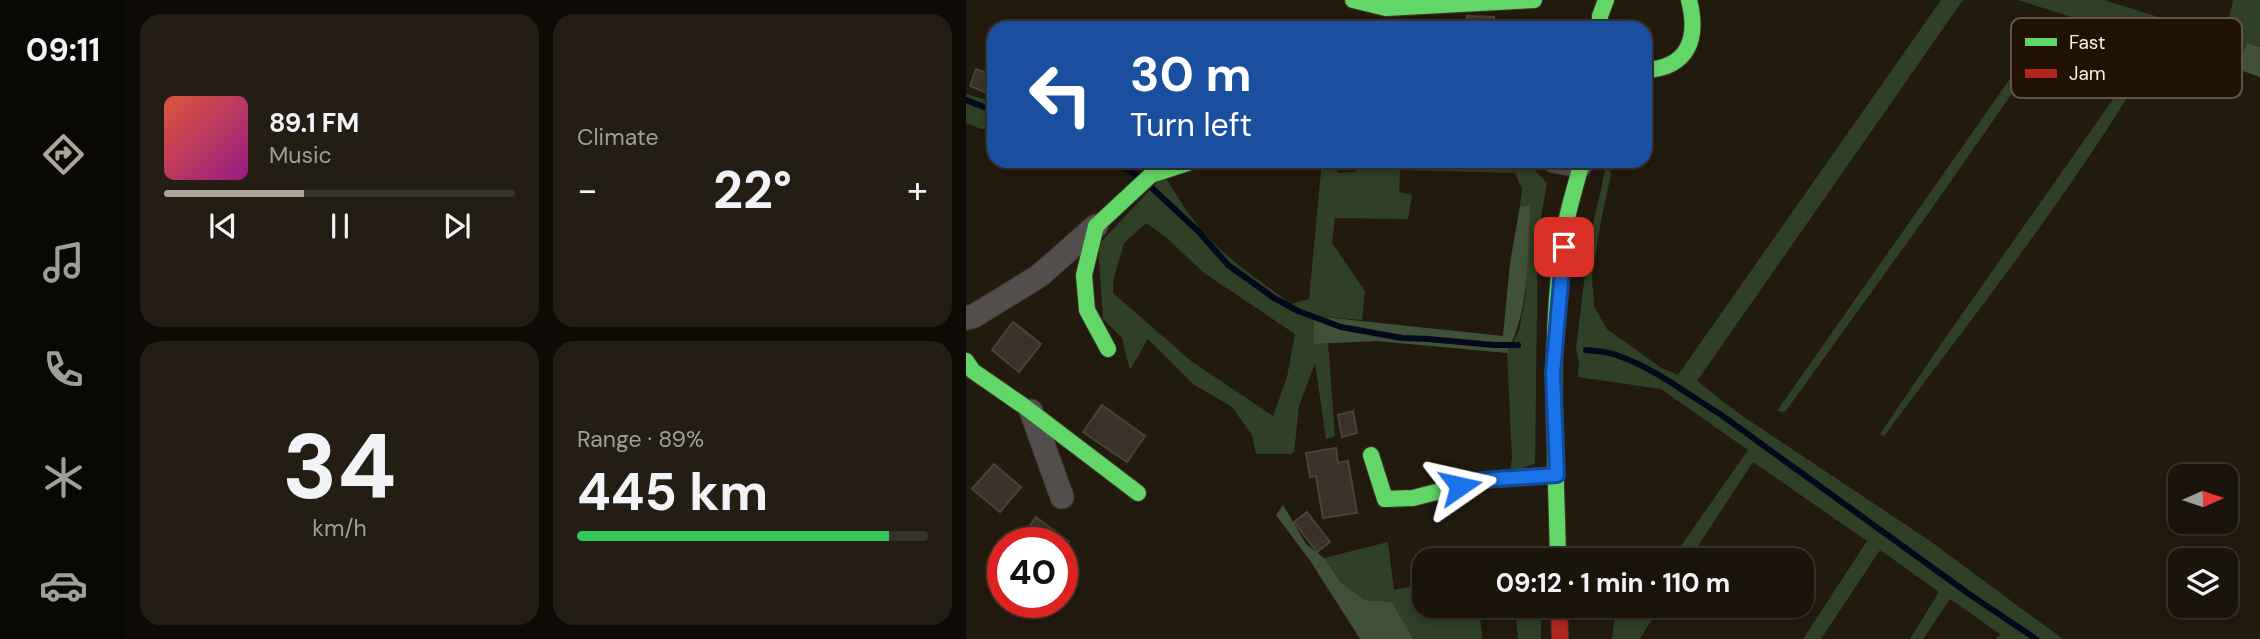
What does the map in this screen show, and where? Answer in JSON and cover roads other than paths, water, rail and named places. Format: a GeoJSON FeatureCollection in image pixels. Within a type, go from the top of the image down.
{"type":"FeatureCollection","features":[{"type":"Feature","properties":{"kind":"street"},"geometry":{"type":"LineString","coordinates":[[1353,0],[1386,8],[1534,0]]}},
{"type":"Feature","properties":{"kind":"street"},"geometry":{"type":"LineString","coordinates":[[1652,71],[1667,67],[1681,58],[1690,45],[1695,30],[1695,15],[1689,0]]}},
{"type":"Feature","properties":{"kind":"street"},"geometry":{"type":"LineString","coordinates":[[1601,1],[1601,21]]}},
{"type":"Feature","properties":{"kind":"street"},"geometry":{"type":"LineString","coordinates":[[966,318],[974,316],[1039,276],[1152,175],[1173,168]]}},
{"type":"Feature","properties":{"kind":"street"},"geometry":{"type":"LineString","coordinates":[[1558,548],[1553,373],[1566,223],[1580,168]]}},
{"type":"Feature","properties":{"kind":"street"},"geometry":{"type":"LineString","coordinates":[[1096,226],[1084,275],[1087,310],[1108,349]]}},
{"type":"Feature","properties":{"kind":"street"},"geometry":{"type":"LineString","coordinates":[[968,368],[1031,411],[1138,493]]}},
{"type":"Feature","properties":{"kind":"street"},"geometry":{"type":"LineString","coordinates":[[1031,411],[1062,497]]}},
{"type":"Feature","properties":{"kind":"street"},"geometry":{"type":"LineString","coordinates":[[1371,455],[1385,499],[1413,498],[1483,480],[1557,475]]}},
{"type":"Feature","properties":{"kind":"street"},"geometry":{"type":"LineString","coordinates":[[1559,618],[1560,639]]}},
{"type":"Feature","properties":{"kind":"waterway"},"geometry":{"type":"LineString","coordinates":[[966,100],[987,108]]}},
{"type":"Feature","properties":{"kind":"waterway"},"geometry":{"type":"LineString","coordinates":[[1125,168],[1136,175]]}},
{"type":"Feature","properties":{"kind":"waterway"},"geometry":{"type":"LineString","coordinates":[[1153,189],[1198,231],[1228,265],[1274,298],[1298,311],[1341,327],[1402,338],[1518,345]]}},
{"type":"Feature","properties":{"kind":"waterway"},"geometry":{"type":"LineString","coordinates":[[1586,350],[1607,352],[1627,359],[1655,373],[1720,414],[1969,594],[2036,639]]}}]}
